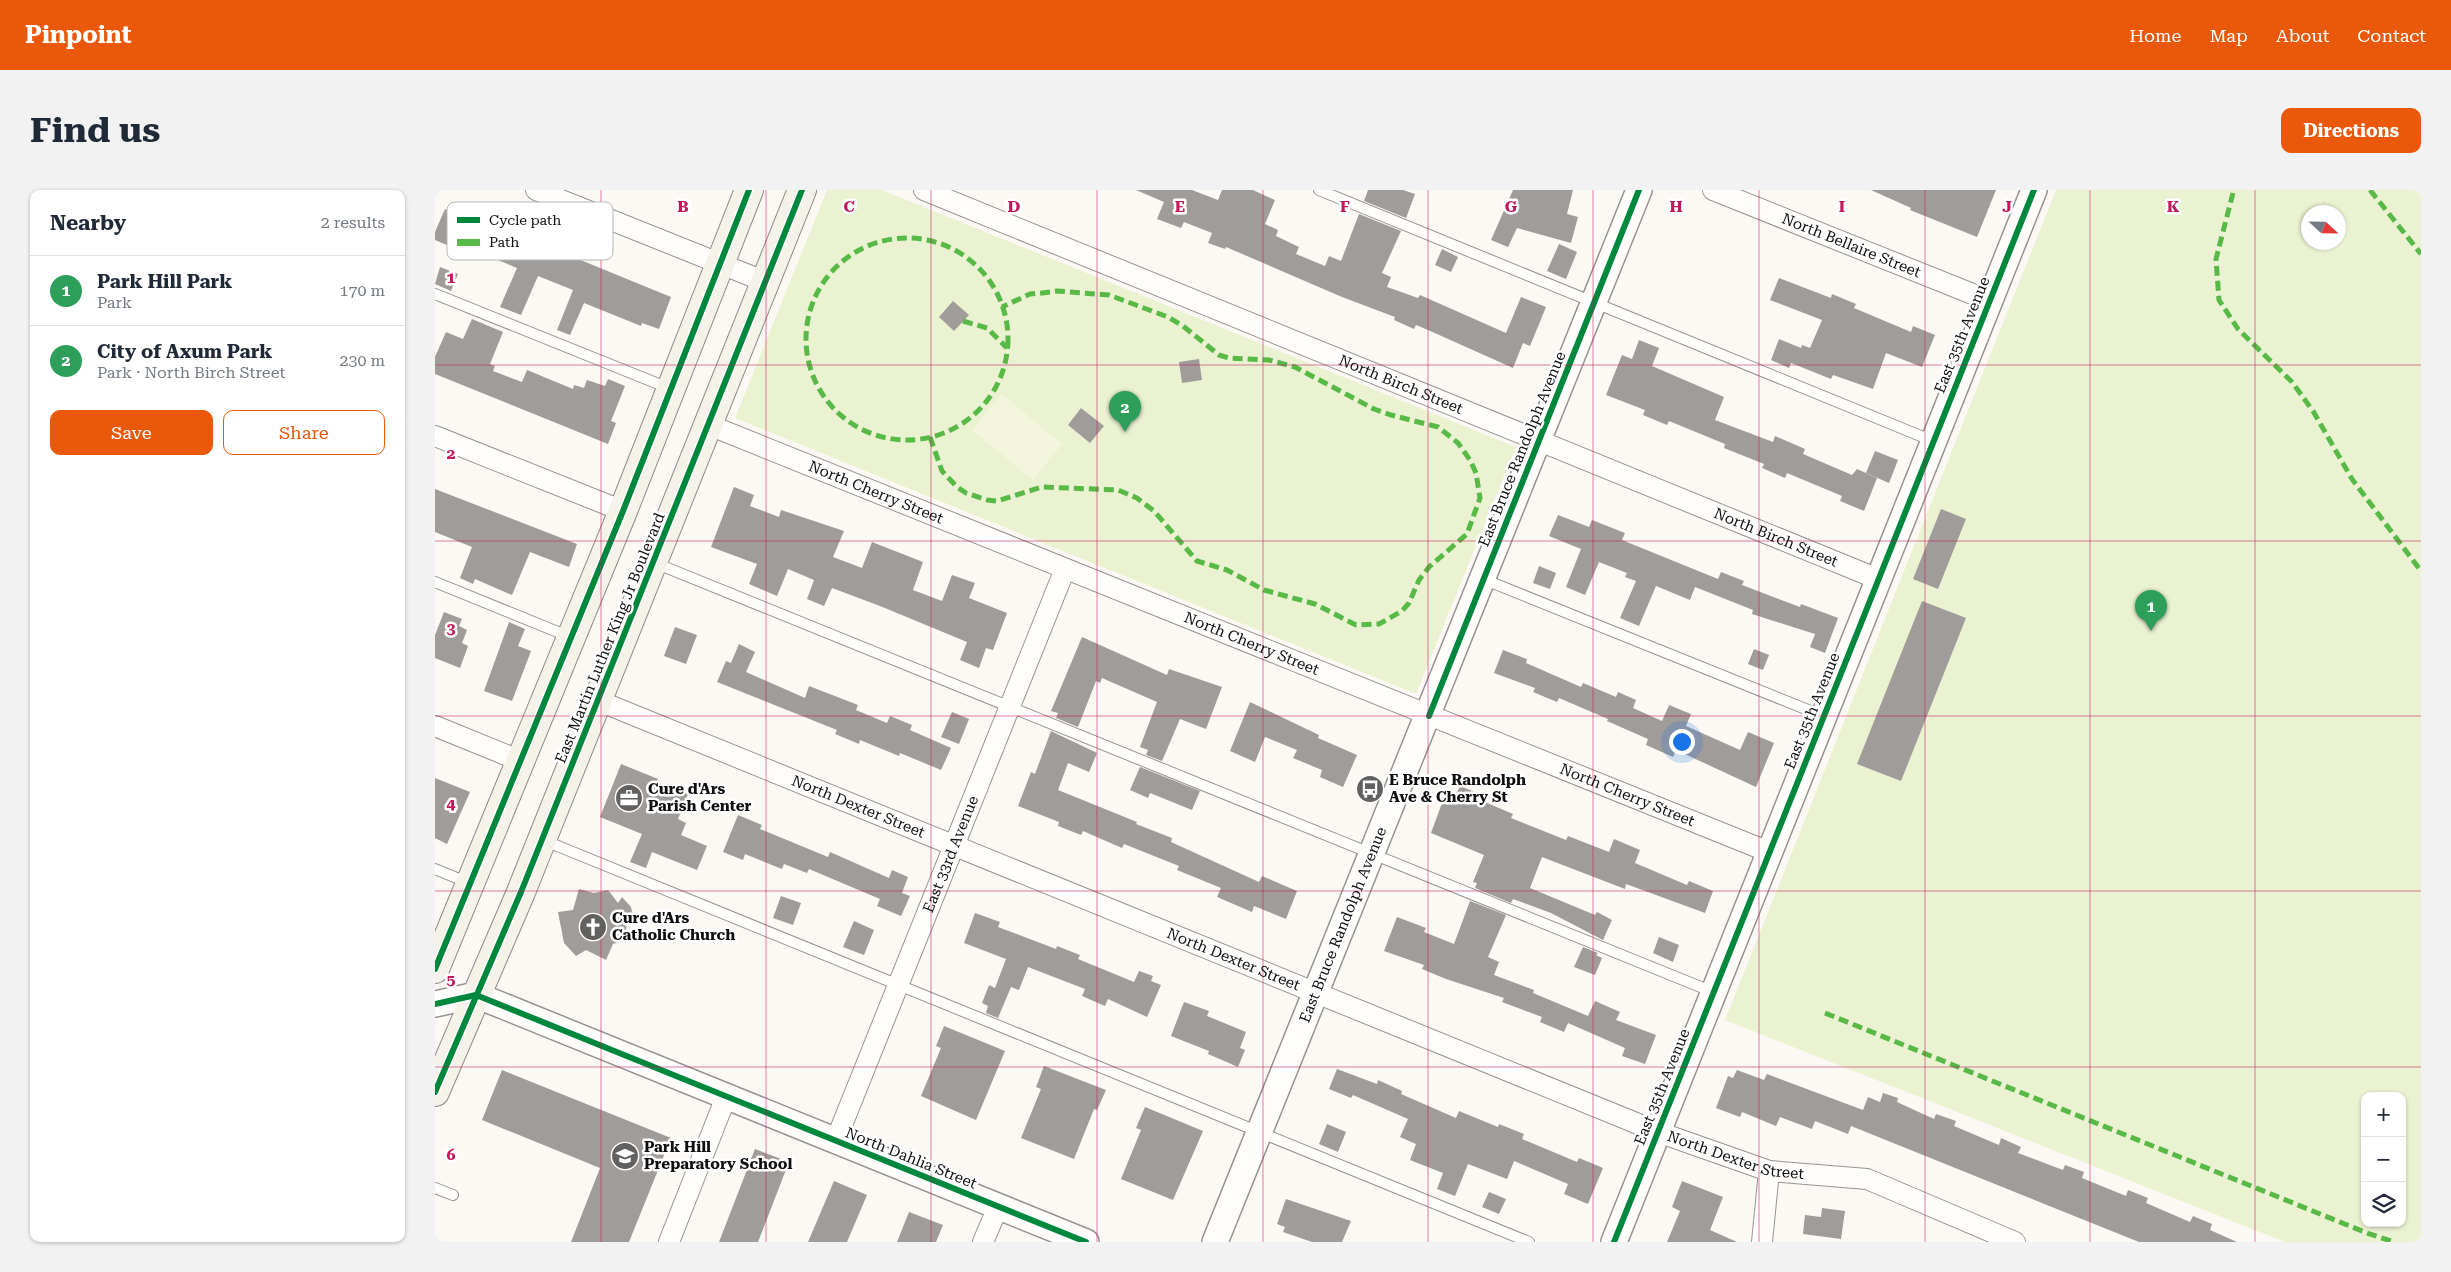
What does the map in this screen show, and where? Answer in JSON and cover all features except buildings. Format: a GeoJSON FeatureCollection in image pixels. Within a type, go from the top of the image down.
{"type":"FeatureCollection","features":[{"type":"Feature","properties":{"kind":"main road"},"geometry":{"type":"LineString","coordinates":[[435,969],[472,884],[512,758],[571,638],[613,507],[671,389],[749,190]]}},
{"type":"Feature","properties":{"kind":"main road","name":"East Martin Luther King Jr Boulevard"},"geometry":{"type":"LineString","coordinates":[[435,1092],[599,701],[802,190]]}},
{"type":"Feature","properties":{"kind":"street"},"geometry":{"type":"LineString","coordinates":[[535,190],[565,202]]}},
{"type":"Feature","properties":{"kind":"street","name":"North Birch Street"},"geometry":{"type":"LineString","coordinates":[[924,190],[1878,578]]}},
{"type":"Feature","properties":{"kind":"street","name":"East Bruce Randolph Avenue"},"geometry":{"type":"LineString","coordinates":[[1215,1242],[1317,994],[1639,190]]}},
{"type":"Feature","properties":{"kind":"street","name":"North Bellaire Street"},"geometry":{"type":"LineString","coordinates":[[1713,190],[1990,301]]}},
{"type":"Feature","properties":{"kind":"street","name":"East 35th Avenue"},"geometry":{"type":"LineString","coordinates":[[1614,1242],[2034,190]]}},
{"type":"Feature","properties":{"kind":"street"},"geometry":{"type":"LineString","coordinates":[[613,221],[766,282]]}},
{"type":"Feature","properties":{"kind":"street","name":"North Cherry Street"},"geometry":{"type":"LineString","coordinates":[[709,424],[1769,852]]}},
{"type":"Feature","properties":{"kind":"street"},"geometry":{"type":"LineString","coordinates":[[435,436],[613,507]]}},
{"type":"Feature","properties":{"kind":"street","name":"East 33rd Avenue"},"geometry":{"type":"LineString","coordinates":[[836,1140],[1065,569]]}},
{"type":"Feature","properties":{"kind":"street","name":"North Dexter Street"},"geometry":{"type":"LineString","coordinates":[[599,701],[1658,1132],[1769,1172],[1867,1179],[2015,1242]]}},
{"type":"Feature","properties":{"kind":"street"},"geometry":{"type":"LineString","coordinates":[[435,726],[512,758]]}},
{"type":"Feature","properties":{"kind":"street"},"geometry":{"type":"LineString","coordinates":[[435,1004],[476,995]]}},
{"type":"Feature","properties":{"kind":"street","name":"North Dahlia Street"},"geometry":{"type":"LineString","coordinates":[[476,995],[1086,1242]]}},
{"type":"Feature","properties":{"kind":"street"},"geometry":{"type":"LineString","coordinates":[[669,1242],[717,1094]]}},
{"type":"Feature","properties":{"kind":"street"},"geometry":{"type":"LineString","coordinates":[[1762,1242],[1769,1172]]}},
{"type":"Feature","properties":{"kind":"street"},"geometry":{"type":"LineString","coordinates":[[983,1242],[997,1207]]}},
{"type":"Feature","properties":{"kind":"lane"},"geometry":{"type":"LineString","coordinates":[[1319,190],[1595,301],[1933,441]]}},
{"type":"Feature","properties":{"kind":"lane"},"geometry":{"type":"LineString","coordinates":[[435,294],[671,389]]}},
{"type":"Feature","properties":{"kind":"lane"},"geometry":{"type":"LineString","coordinates":[[654,562],[1713,992]]}},
{"type":"Feature","properties":{"kind":"lane"},"geometry":{"type":"LineString","coordinates":[[1483,579],[1824,716]]}},
{"type":"Feature","properties":{"kind":"lane"},"geometry":{"type":"LineString","coordinates":[[435,582],[571,638]]}},
{"type":"Feature","properties":{"kind":"lane"},"geometry":{"type":"LineString","coordinates":[[542,839],[1529,1242]]}},
{"type":"Feature","properties":{"kind":"lane"},"geometry":{"type":"LineString","coordinates":[[435,869],[472,884]]}},
{"type":"Feature","properties":{"kind":"lane"},"geometry":{"type":"LineString","coordinates":[[435,1188],[453,1195]]}},
{"type":"Feature","properties":{"kind":"green space"},"geometry":{"type":"Polygon","coordinates":[[[827,190],[882,190],[1516,447],[1416,694],[735,418],[827,190]]]}},
{"type":"Feature","properties":{"kind":"green space"},"geometry":{"type":"Polygon","coordinates":[[[2056,190],[2421,190],[2421,1242],[2285,1242],[1725,1020],[2056,190]]]}},
{"type":"Feature","properties":{"kind":"green space"},"geometry":{"type":"Polygon","coordinates":[[[1002,394],[1062,444],[1033,480],[972,430],[1002,394]]]}},
{"type":"Feature","properties":{"kind":"marked path"},"geometry":{"type":"LineString","coordinates":[[2370,190],[2421,254]]}},
{"type":"Feature","properties":{"kind":"marked path"},"geometry":{"type":"LineString","coordinates":[[2233,193],[2216,259],[2219,300],[2238,329],[2292,382],[2313,411],[2352,479],[2421,571]]}},
{"type":"Feature","properties":{"kind":"marked path"},"geometry":{"type":"LineString","coordinates":[[897,238],[917,238],[936,242],[955,250],[971,261],[985,275],[996,291],[1004,310],[1008,339],[1004,368],[996,387],[985,403],[971,417],[955,428],[936,436],[917,440],[897,440],[878,436],[859,428],[843,417],[829,403],[818,387],[810,368],[806,349],[806,329],[810,310],[818,291],[829,275],[843,261],[859,250],[878,242],[897,238]]}},
{"type":"Feature","properties":{"kind":"marked path"},"geometry":{"type":"LineString","coordinates":[[930,437],[942,471],[957,487],[966,493],[987,500],[997,501],[1042,487],[1118,490],[1137,498],[1154,511],[1197,561],[1227,570],[1264,590],[1315,604],[1356,625],[1379,624],[1402,611],[1409,603],[1419,580],[1429,567],[1467,534],[1480,498],[1476,473],[1470,460],[1458,443],[1438,427],[1374,409],[1295,367],[1269,360],[1229,358],[1219,355],[1183,326],[1168,317],[1109,295],[1057,291],[1030,294],[1002,307]]}},
{"type":"Feature","properties":{"kind":"marked path"},"geometry":{"type":"LineString","coordinates":[[963,321],[987,328],[1007,348]]}},
{"type":"Feature","properties":{"kind":"marked path"},"geometry":{"type":"LineString","coordinates":[[1825,1013],[2367,1233],[2394,1242]]}},
{"type":"Feature","properties":{"kind":"cycle path"},"geometry":{"type":"LineString","coordinates":[[435,969],[623,511],[749,190]]}},
{"type":"Feature","properties":{"kind":"cycle path"},"geometry":{"type":"LineString","coordinates":[[435,1092],[521,892],[802,190]]}},
{"type":"Feature","properties":{"kind":"cycle path"},"geometry":{"type":"LineString","coordinates":[[1429,716],[1639,190]]}},
{"type":"Feature","properties":{"kind":"cycle path"},"geometry":{"type":"LineString","coordinates":[[1614,1242],[2034,190]]}},
{"type":"Feature","properties":{"kind":"cycle path"},"geometry":{"type":"LineString","coordinates":[[435,1004],[476,995],[1086,1242]]}},
{"type":"Feature","properties":{"kind":"place","name":"City of Axum Park"},"geometry":{"type":"Point","coordinates":[1125,432]}},
{"type":"Feature","properties":{"kind":"place","name":"Park Hill Park"},"geometry":{"type":"Point","coordinates":[2151,631]}},
{"type":"Feature","properties":{"kind":"place","name":"E Bruce Randolph Ave & Cherry St"},"geometry":{"type":"Point","coordinates":[1370,789]}},
{"type":"Feature","properties":{"kind":"place","name":"Cure d'Ars Parish Center"},"geometry":{"type":"Point","coordinates":[629,798]}},
{"type":"Feature","properties":{"kind":"place","name":"Cure d'Ars Catholic Church"},"geometry":{"type":"Point","coordinates":[593,927]}},
{"type":"Feature","properties":{"kind":"place","name":"Park Hill Preparatory School"},"geometry":{"type":"Point","coordinates":[625,1156]}}]}
